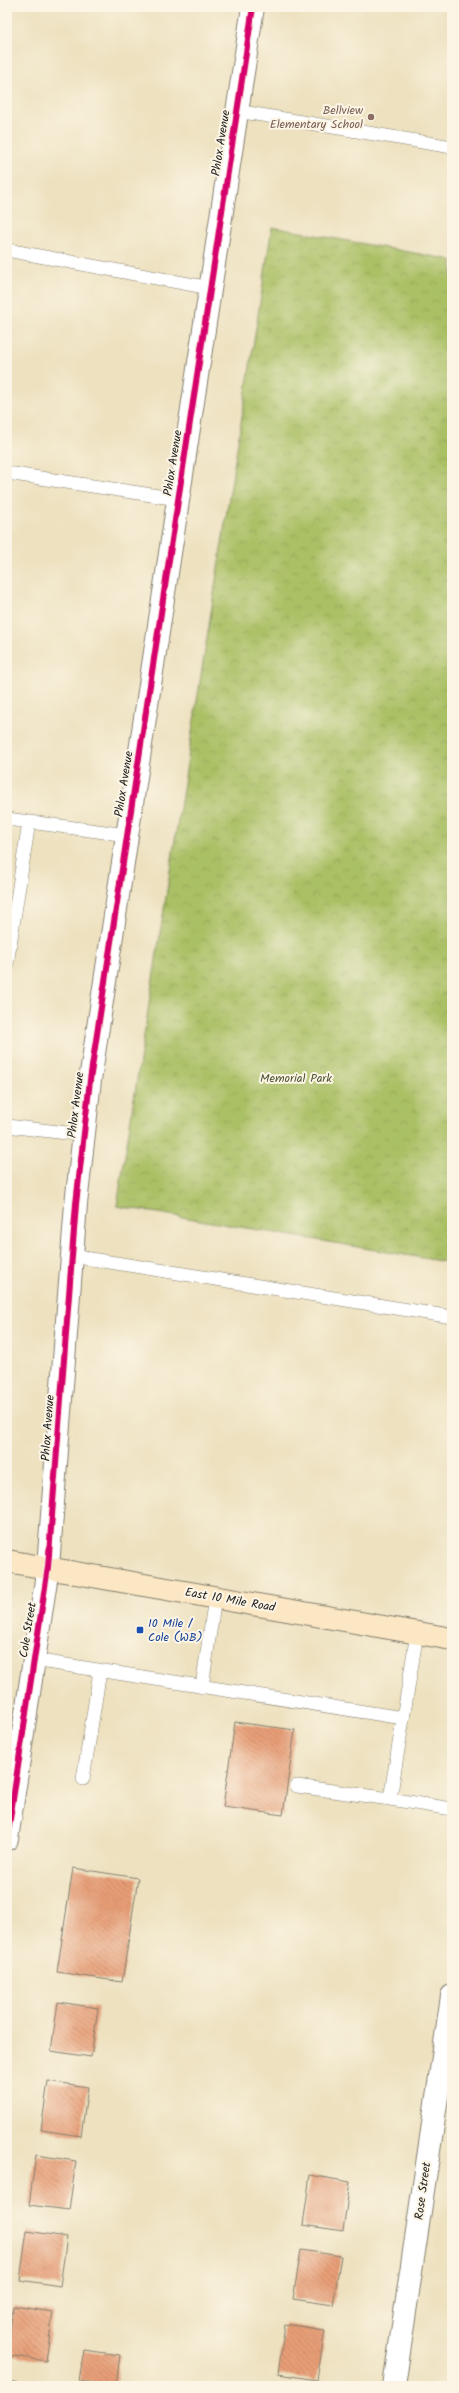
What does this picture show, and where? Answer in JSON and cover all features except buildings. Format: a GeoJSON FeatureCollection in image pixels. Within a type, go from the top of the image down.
{"type":"FeatureCollection","features":[{"type":"Feature","properties":{"kind":"main road","name":"East 10 Mile Road"},"geometry":{"type":"LineString","coordinates":[[7,1561],[452,1639]]}},
{"type":"Feature","properties":{"kind":"street","name":"Phlox Avenue"},"geometry":{"type":"LineString","coordinates":[[48,1568],[72,1256],[90,1080],[253,7]]}},
{"type":"Feature","properties":{"kind":"street","name":"Cole Street"},"geometry":{"type":"LineString","coordinates":[[7,1839],[11,1785],[34,1660],[48,1568]]}},
{"type":"Feature","properties":{"kind":"street","name":"Rose Street"},"geometry":{"type":"LineString","coordinates":[[394,2386],[452,1996]]}},
{"type":"Feature","properties":{"kind":"lane"},"geometry":{"type":"LineString","coordinates":[[237,111],[452,146]]}},
{"type":"Feature","properties":{"kind":"lane"},"geometry":{"type":"LineString","coordinates":[[7,250],[210,288]]}},
{"type":"Feature","properties":{"kind":"lane"},"geometry":{"type":"LineString","coordinates":[[7,473],[178,499]]}},
{"type":"Feature","properties":{"kind":"lane"},"geometry":{"type":"LineString","coordinates":[[7,819],[127,835]]}},
{"type":"Feature","properties":{"kind":"lane"},"geometry":{"type":"LineString","coordinates":[[7,964],[29,822]]}},
{"type":"Feature","properties":{"kind":"lane"},"geometry":{"type":"LineString","coordinates":[[7,1126],[84,1135]]}},
{"type":"Feature","properties":{"kind":"lane"},"geometry":{"type":"LineString","coordinates":[[72,1256],[452,1317]]}},
{"type":"Feature","properties":{"kind":"lane"},"geometry":{"type":"LineString","coordinates":[[202,1686],[216,1598]]}},
{"type":"Feature","properties":{"kind":"lane"},"geometry":{"type":"LineString","coordinates":[[390,1799],[417,1633]]}},
{"type":"Feature","properties":{"kind":"lane"},"geometry":{"type":"LineString","coordinates":[[34,1660],[403,1718]]}},
{"type":"Feature","properties":{"kind":"lane"},"geometry":{"type":"LineString","coordinates":[[82,1779],[100,1671]]}},
{"type":"Feature","properties":{"kind":"lane"},"geometry":{"type":"LineString","coordinates":[[297,1786],[452,1809]]}},
{"type":"Feature","properties":{"kind":"green space","name":"Memorial Park"},"geometry":{"type":"Polygon","coordinates":[[[272,227],[452,260],[452,1263],[117,1206],[272,227]]]}},
{"type":"Feature","properties":{"kind":"cycle path"},"geometry":{"type":"LineString","coordinates":[[7,1839],[48,1567],[76,1204],[90,1080],[253,7]]}},
{"type":"Feature","properties":{"kind":"place","name":"Bellview Elementary School"},"geometry":{"type":"Point","coordinates":[371,117]}},
{"type":"Feature","properties":{"kind":"place","name":"10 Mile / Cole (WB)"},"geometry":{"type":"Point","coordinates":[140,1630]}}]}
